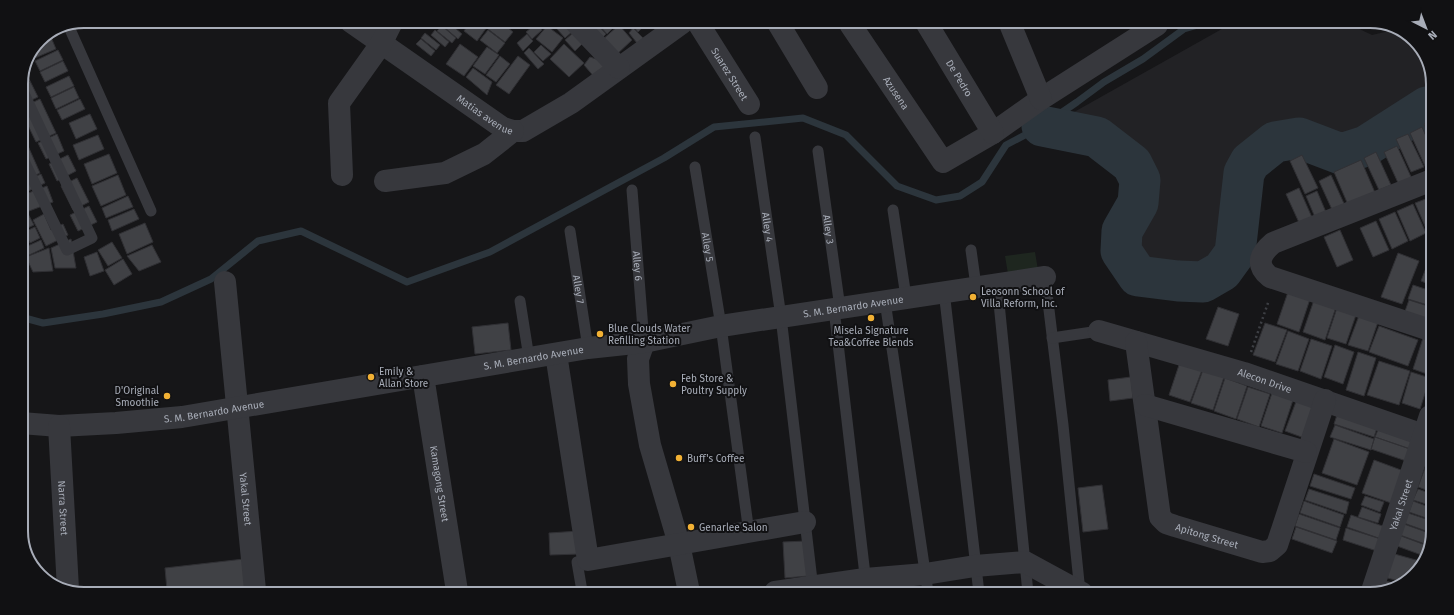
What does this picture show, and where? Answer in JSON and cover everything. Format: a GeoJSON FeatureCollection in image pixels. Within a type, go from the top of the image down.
{"type":"FeatureCollection","features":[{"type":"Feature","properties":{"kind":"street","name":"Matias avenue"},"geometry":{"type":"LineString","coordinates":[[359,28],[503,128],[523,132],[619,68],[669,28]]}},
{"type":"Feature","properties":{"kind":"street"},"geometry":{"type":"LineString","coordinates":[[342,175],[339,103],[381,44],[389,28]]}},
{"type":"Feature","properties":{"kind":"street"},"geometry":{"type":"LineString","coordinates":[[581,28],[619,68]]}},
{"type":"Feature","properties":{"kind":"street","name":"Suarez Street"},"geometry":{"type":"LineString","coordinates":[[701,28],[749,104]]}},
{"type":"Feature","properties":{"kind":"street"},"geometry":{"type":"LineString","coordinates":[[780,28],[818,88]]}},
{"type":"Feature","properties":{"kind":"street","name":"Azusena"},"geometry":{"type":"LineString","coordinates":[[853,28],[943,162],[992,133]]}},
{"type":"Feature","properties":{"kind":"street","name":"De Pedro"},"geometry":{"type":"LineString","coordinates":[[929,28],[992,133]]}},
{"type":"Feature","properties":{"kind":"street"},"geometry":{"type":"LineString","coordinates":[[1012,28],[1040,99]]}},
{"type":"Feature","properties":{"kind":"street"},"geometry":{"type":"LineString","coordinates":[[992,133],[1040,99],[1152,28]]}},
{"type":"Feature","properties":{"kind":"street"},"geometry":{"type":"LineString","coordinates":[[385,181],[445,173],[484,154],[513,131]]}},
{"type":"Feature","properties":{"kind":"street"},"geometry":{"type":"LineString","coordinates":[[1426,182],[1273,243],[1265,249],[1260,265],[1264,273],[1270,277],[1426,329]]}},
{"type":"Feature","properties":{"kind":"street","name":"S. M. Bernardo Avenue"},"geometry":{"type":"LineString","coordinates":[[28,424],[59,426],[182,417],[588,348],[644,342],[721,326],[944,291],[1045,277]]}},
{"type":"Feature","properties":{"kind":"street","name":"Yakal Street"},"geometry":{"type":"LineString","coordinates":[[225,282],[254,587]]}},
{"type":"Feature","properties":{"kind":"street","name":"Alecon Drive"},"geometry":{"type":"LineString","coordinates":[[1098,331],[1244,373],[1324,400],[1426,428]]}},
{"type":"Feature","properties":{"kind":"street"},"geometry":{"type":"LineString","coordinates":[[644,342],[638,359],[639,384],[650,445],[679,544],[687,587]]}},
{"type":"Feature","properties":{"kind":"street","name":"Apitong Street"},"geometry":{"type":"LineString","coordinates":[[1136,342],[1160,517],[1166,523],[1262,552],[1270,551],[1277,545],[1324,400]]}},
{"type":"Feature","properties":{"kind":"street"},"geometry":{"type":"LineString","coordinates":[[556,354],[588,560],[805,522]]}},
{"type":"Feature","properties":{"kind":"street","name":"Kamagong Street"},"geometry":{"type":"LineString","coordinates":[[423,376],[456,587]]}},
{"type":"Feature","properties":{"kind":"street"},"geometry":{"type":"LineString","coordinates":[[1145,405],[1306,452]]}},
{"type":"Feature","properties":{"kind":"street","name":"Narra Street"},"geometry":{"type":"LineString","coordinates":[[59,426],[68,584]]}},
{"type":"Feature","properties":{"kind":"street","name":"Yakal Street"},"geometry":{"type":"LineString","coordinates":[[1373,587],[1426,435]]}},
{"type":"Feature","properties":{"kind":"street"},"geometry":{"type":"LineString","coordinates":[[853,587],[926,583],[975,566],[1025,562],[1069,587]]}},
{"type":"Feature","properties":{"kind":"lane"},"geometry":{"type":"LineString","coordinates":[[70,30],[151,211]]}},
{"type":"Feature","properties":{"kind":"lane"},"geometry":{"type":"LineString","coordinates":[[28,102],[92,238],[66,250],[28,171]]}},
{"type":"Feature","properties":{"kind":"lane","name":"Alley 4"},"geometry":{"type":"LineString","coordinates":[[755,137],[781,317],[814,587]]}},
{"type":"Feature","properties":{"kind":"lane","name":"Alley 3"},"geometry":{"type":"LineString","coordinates":[[818,151],[837,308],[866,586]]}},
{"type":"Feature","properties":{"kind":"lane","name":"Alley 5"},"geometry":{"type":"LineString","coordinates":[[695,167],[721,326],[749,533]]}},
{"type":"Feature","properties":{"kind":"lane","name":"Alley 6"},"geometry":{"type":"LineString","coordinates":[[632,190],[644,342]]}},
{"type":"Feature","properties":{"kind":"lane"},"geometry":{"type":"LineString","coordinates":[[893,210],[896,299],[926,583]]}},
{"type":"Feature","properties":{"kind":"lane","name":"Alley 7"},"geometry":{"type":"LineString","coordinates":[[570,231],[588,348]]}},
{"type":"Feature","properties":{"kind":"lane"},"geometry":{"type":"LineString","coordinates":[[971,250],[986,285],[1027,587]]}},
{"type":"Feature","properties":{"kind":"lane"},"geometry":{"type":"LineString","coordinates":[[1045,277],[1063,425],[1079,587]]}},
{"type":"Feature","properties":{"kind":"lane"},"geometry":{"type":"LineString","coordinates":[[944,291],[978,587]]}},
{"type":"Feature","properties":{"kind":"lane"},"geometry":{"type":"LineString","coordinates":[[520,301],[528,358]]}},
{"type":"Feature","properties":{"kind":"lane"},"geometry":{"type":"LineString","coordinates":[[1052,338],[1098,331]]}},
{"type":"Feature","properties":{"kind":"lane"},"geometry":{"type":"LineString","coordinates":[[581,587],[578,562],[588,560]]}},
{"type":"Feature","properties":{"kind":"path"},"geometry":{"type":"LineString","coordinates":[[1244,373],[1276,279]]}},
{"type":"Feature","properties":{"kind":"shaded area"},"geometry":{"type":"Polygon","coordinates":[[[1224,28],[1357,28],[1372,35],[1388,31],[1398,35],[1406,42],[1406,48],[1413,48],[1420,59],[1425,73],[1426,102],[1356,142],[1283,126],[1244,153],[1225,252],[1203,270],[1140,262],[1132,235],[1149,211],[1150,169],[1118,134],[1067,116],[1224,28]]]}},
{"type":"Feature","properties":{"kind":"shaded area"},"geometry":{"type":"Polygon","coordinates":[[[1035,252],[1038,270],[1008,274],[1005,256],[1035,252]]]}},
{"type":"Feature","properties":{"kind":"building"},"geometry":{"type":"Polygon","coordinates":[[[440,28],[444,28],[456,38],[452,43],[437,31],[440,28]]]}},
{"type":"Feature","properties":{"kind":"building"},"geometry":{"type":"Polygon","coordinates":[[[445,28],[455,28],[462,34],[458,39],[445,28]]]}},
{"type":"Feature","properties":{"kind":"building"},"geometry":{"type":"Polygon","coordinates":[[[466,28],[486,28],[477,41],[464,31],[466,28]]]}},
{"type":"Feature","properties":{"kind":"building"},"geometry":{"type":"Polygon","coordinates":[[[508,28],[513,32],[505,42],[488,29],[508,28]]]}},
{"type":"Feature","properties":{"kind":"building"},"geometry":{"type":"Polygon","coordinates":[[[531,28],[541,28],[542,30],[532,39],[526,32],[531,28]]]}},
{"type":"Feature","properties":{"kind":"building"},"geometry":{"type":"Polygon","coordinates":[[[545,28],[550,28],[563,38],[552,52],[536,39],[545,28]]]}},
{"type":"Feature","properties":{"kind":"building"},"geometry":{"type":"Polygon","coordinates":[[[570,28],[573,31],[565,38],[557,29],[570,28]]]}},
{"type":"Feature","properties":{"kind":"building"},"geometry":{"type":"Polygon","coordinates":[[[588,28],[601,28],[606,34],[599,41],[588,28]]]}},
{"type":"Feature","properties":{"kind":"building"},"geometry":{"type":"Polygon","coordinates":[[[602,28],[613,28],[607,34],[602,28]]]}},
{"type":"Feature","properties":{"kind":"building"},"geometry":{"type":"Polygon","coordinates":[[[616,28],[622,28],[632,40],[615,56],[601,41],[616,28]]]}},
{"type":"Feature","properties":{"kind":"building"},"geometry":{"type":"Polygon","coordinates":[[[633,28],[645,40],[637,43],[629,33],[633,28]]]}},
{"type":"Feature","properties":{"kind":"building"},"geometry":{"type":"Polygon","coordinates":[[[635,28],[642,28],[638,32],[635,28]]]}},
{"type":"Feature","properties":{"kind":"building"},"geometry":{"type":"Polygon","coordinates":[[[435,30],[449,42],[445,47],[431,35],[435,30]]]}},
{"type":"Feature","properties":{"kind":"building"},"geometry":{"type":"Polygon","coordinates":[[[488,30],[505,43],[497,53],[480,40],[488,30]]]}},
{"type":"Feature","properties":{"kind":"building"},"geometry":{"type":"Polygon","coordinates":[[[574,32],[584,42],[575,51],[565,40],[574,32]]]}},
{"type":"Feature","properties":{"kind":"building"},"geometry":{"type":"Polygon","coordinates":[[[425,33],[440,45],[436,50],[421,38],[425,33]]]}},
{"type":"Feature","properties":{"kind":"building"},"geometry":{"type":"Polygon","coordinates":[[[527,34],[533,41],[523,51],[517,43],[527,34]]]}},
{"type":"Feature","properties":{"kind":"building"},"geometry":{"type":"Polygon","coordinates":[[[51,38],[56,49],[34,58],[44,44],[51,38]]]}},
{"type":"Feature","properties":{"kind":"building"},"geometry":{"type":"Polygon","coordinates":[[[421,39],[435,51],[431,56],[416,44],[421,39]]]}},
{"type":"Feature","properties":{"kind":"building"},"geometry":{"type":"Polygon","coordinates":[[[460,44],[478,57],[464,76],[446,64],[460,44]]]}},
{"type":"Feature","properties":{"kind":"building"},"geometry":{"type":"Polygon","coordinates":[[[564,44],[584,63],[569,77],[550,59],[564,44]]]}},
{"type":"Feature","properties":{"kind":"building"},"geometry":{"type":"Polygon","coordinates":[[[541,45],[551,54],[543,61],[534,52],[541,45]]]}},
{"type":"Feature","properties":{"kind":"building"},"geometry":{"type":"Polygon","coordinates":[[[487,47],[499,55],[485,74],[473,66],[487,47]]]}},
{"type":"Feature","properties":{"kind":"building"},"geometry":{"type":"Polygon","coordinates":[[[529,48],[544,64],[538,69],[524,53],[529,48]]]}},
{"type":"Feature","properties":{"kind":"building"},"geometry":{"type":"Polygon","coordinates":[[[58,50],[63,60],[40,71],[35,61],[58,50]]]}},
{"type":"Feature","properties":{"kind":"building"},"geometry":{"type":"Polygon","coordinates":[[[500,56],[510,64],[496,82],[486,75],[500,56]]]}},
{"type":"Feature","properties":{"kind":"building"},"geometry":{"type":"Polygon","coordinates":[[[518,56],[530,65],[509,94],[496,85],[518,56]]]}},
{"type":"Feature","properties":{"kind":"building"},"geometry":{"type":"Polygon","coordinates":[[[590,57],[611,64],[596,79],[584,65],[590,57]]]}},
{"type":"Feature","properties":{"kind":"building"},"geometry":{"type":"Polygon","coordinates":[[[63,61],[68,71],[45,82],[40,72],[63,61]]]}},
{"type":"Feature","properties":{"kind":"building"},"geometry":{"type":"Polygon","coordinates":[[[473,68],[492,82],[487,95],[466,77],[473,68]]]}},
{"type":"Feature","properties":{"kind":"building"},"geometry":{"type":"Polygon","coordinates":[[[69,76],[74,86],[51,97],[46,87],[69,76]]]}},
{"type":"Feature","properties":{"kind":"building"},"geometry":{"type":"Polygon","coordinates":[[[30,81],[38,97],[28,102],[28,82],[30,81]]]}},
{"type":"Feature","properties":{"kind":"building"},"geometry":{"type":"Polygon","coordinates":[[[74,87],[79,98],[56,109],[51,98],[74,87]]]}},
{"type":"Feature","properties":{"kind":"building"},"geometry":{"type":"Polygon","coordinates":[[[40,99],[56,133],[36,142],[28,125],[28,105],[40,99]]]}},
{"type":"Feature","properties":{"kind":"building"},"geometry":{"type":"Polygon","coordinates":[[[80,99],[85,109],[62,120],[57,110],[80,99]]]}},
{"type":"Feature","properties":{"kind":"building"},"geometry":{"type":"Polygon","coordinates":[[[90,114],[97,129],[76,139],[69,123],[90,114]]]}},
{"type":"Feature","properties":{"kind":"building"},"geometry":{"type":"Polygon","coordinates":[[[1422,127],[1426,136],[1426,166],[1425,166],[1410,133],[1422,127]]]}},
{"type":"Feature","properties":{"kind":"building"},"geometry":{"type":"Polygon","coordinates":[[[57,134],[64,151],[46,159],[38,143],[57,134]]]}},
{"type":"Feature","properties":{"kind":"building"},"geometry":{"type":"Polygon","coordinates":[[[1408,134],[1424,167],[1411,172],[1396,139],[1408,134]]]}},
{"type":"Feature","properties":{"kind":"building"},"geometry":{"type":"Polygon","coordinates":[[[98,135],[104,149],[79,160],[73,145],[98,135]]]}},
{"type":"Feature","properties":{"kind":"building"},"geometry":{"type":"Polygon","coordinates":[[[28,146],[40,173],[28,179],[28,146]]]}},
{"type":"Feature","properties":{"kind":"building"},"geometry":{"type":"Polygon","coordinates":[[[1397,146],[1412,179],[1399,185],[1384,152],[1397,146]]]}},
{"type":"Feature","properties":{"kind":"building"},"geometry":{"type":"Polygon","coordinates":[[[1376,152],[1391,185],[1379,190],[1364,158],[1376,152]]]}},
{"type":"Feature","properties":{"kind":"building"},"geometry":{"type":"Polygon","coordinates":[[[109,154],[117,173],[92,184],[84,164],[109,154]]]}},
{"type":"Feature","properties":{"kind":"building"},"geometry":{"type":"Polygon","coordinates":[[[68,155],[76,171],[57,181],[49,164],[68,155]]]}},
{"type":"Feature","properties":{"kind":"building"},"geometry":{"type":"Polygon","coordinates":[[[1302,155],[1318,188],[1305,194],[1290,161],[1302,155]]]}},
{"type":"Feature","properties":{"kind":"building"},"geometry":{"type":"Polygon","coordinates":[[[1361,160],[1376,195],[1349,207],[1334,172],[1361,160]]]}},
{"type":"Feature","properties":{"kind":"building"},"geometry":{"type":"Polygon","coordinates":[[[41,174],[45,183],[28,191],[28,180],[41,174]]]}},
{"type":"Feature","properties":{"kind":"building"},"geometry":{"type":"Polygon","coordinates":[[[118,175],[126,195],[101,206],[92,186],[118,175]]]}},
{"type":"Feature","properties":{"kind":"building"},"geometry":{"type":"Polygon","coordinates":[[[1331,175],[1346,208],[1334,214],[1319,181],[1331,175]]]}},
{"type":"Feature","properties":{"kind":"building"},"geometry":{"type":"Polygon","coordinates":[[[77,178],[89,202],[73,210],[61,186],[77,178]]]}},
{"type":"Feature","properties":{"kind":"building"},"geometry":{"type":"Polygon","coordinates":[[[47,186],[53,202],[29,211],[28,193],[47,186]]]}},
{"type":"Feature","properties":{"kind":"building"},"geometry":{"type":"Polygon","coordinates":[[[1299,188],[1314,222],[1301,227],[1286,194],[1299,188]]]}},
{"type":"Feature","properties":{"kind":"building"},"geometry":{"type":"Polygon","coordinates":[[[1317,191],[1328,217],[1317,222],[1306,196],[1317,191]]]}},
{"type":"Feature","properties":{"kind":"building"},"geometry":{"type":"Polygon","coordinates":[[[128,196],[133,207],[106,218],[102,208],[128,196]]]}},
{"type":"Feature","properties":{"kind":"building"},"geometry":{"type":"Polygon","coordinates":[[[1426,199],[1426,228],[1415,203],[1426,199]]]}},
{"type":"Feature","properties":{"kind":"building"},"geometry":{"type":"Polygon","coordinates":[[[1413,204],[1426,233],[1410,241],[1397,211],[1413,204]]]}},
{"type":"Feature","properties":{"kind":"building"},"geometry":{"type":"Polygon","coordinates":[[[89,206],[97,222],[78,231],[70,215],[89,206]]]}},
{"type":"Feature","properties":{"kind":"building"},"geometry":{"type":"Polygon","coordinates":[[[134,209],[139,219],[112,231],[108,220],[134,209]]]}},
{"type":"Feature","properties":{"kind":"building"},"geometry":{"type":"Polygon","coordinates":[[[1395,212],[1408,241],[1392,249],[1379,219],[1395,212]]]}},
{"type":"Feature","properties":{"kind":"building"},"geometry":{"type":"Polygon","coordinates":[[[28,214],[34,225],[28,228],[28,214]]]}},
{"type":"Feature","properties":{"kind":"building"},"geometry":{"type":"Polygon","coordinates":[[[44,214],[51,230],[63,224],[68,235],[46,246],[33,220],[44,214]]]}},
{"type":"Feature","properties":{"kind":"building"},"geometry":{"type":"Polygon","coordinates":[[[1376,221],[1389,250],[1373,257],[1360,228],[1376,221]]]}},
{"type":"Feature","properties":{"kind":"building"},"geometry":{"type":"Polygon","coordinates":[[[145,223],[153,242],[127,254],[119,234],[145,223]]]}},
{"type":"Feature","properties":{"kind":"building"},"geometry":{"type":"Polygon","coordinates":[[[35,227],[40,238],[30,243],[28,239],[28,230],[35,227]]]}},
{"type":"Feature","properties":{"kind":"building"},"geometry":{"type":"Polygon","coordinates":[[[1340,230],[1353,260],[1337,267],[1324,237],[1340,230]]]}},
{"type":"Feature","properties":{"kind":"building"},"geometry":{"type":"Polygon","coordinates":[[[71,239],[76,268],[55,268],[51,248],[71,239]]]}},
{"type":"Feature","properties":{"kind":"building"},"geometry":{"type":"Polygon","coordinates":[[[41,240],[44,248],[28,256],[28,246],[41,240]]]}},
{"type":"Feature","properties":{"kind":"building"},"geometry":{"type":"Polygon","coordinates":[[[112,242],[122,258],[108,266],[98,250],[112,242]]]}},
{"type":"Feature","properties":{"kind":"building"},"geometry":{"type":"Polygon","coordinates":[[[152,245],[161,262],[139,271],[127,256],[152,245]]]}},
{"type":"Feature","properties":{"kind":"building"},"geometry":{"type":"Polygon","coordinates":[[[49,248],[53,271],[33,272],[28,261],[28,256],[49,248]]]}},
{"type":"Feature","properties":{"kind":"building"},"geometry":{"type":"Polygon","coordinates":[[[97,252],[104,271],[90,276],[84,257],[97,252]]]}},
{"type":"Feature","properties":{"kind":"building"},"geometry":{"type":"Polygon","coordinates":[[[1398,253],[1419,261],[1402,304],[1381,297],[1398,253]]]}},
{"type":"Feature","properties":{"kind":"building"},"geometry":{"type":"Polygon","coordinates":[[[123,259],[132,274],[114,285],[105,270],[123,259]]]}},
{"type":"Feature","properties":{"kind":"building"},"geometry":{"type":"Polygon","coordinates":[[[1426,268],[1426,283],[1421,281],[1426,268]]]}},
{"type":"Feature","properties":{"kind":"building"},"geometry":{"type":"Polygon","coordinates":[[[1413,285],[1426,289],[1426,304],[1408,299],[1413,285]]]}},
{"type":"Feature","properties":{"kind":"building"},"geometry":{"type":"Polygon","coordinates":[[[1288,292],[1310,299],[1299,332],[1277,324],[1288,292]]]}},
{"type":"Feature","properties":{"kind":"building"},"geometry":{"type":"Polygon","coordinates":[[[1314,300],[1336,307],[1325,340],[1303,332],[1314,300]]]}},
{"type":"Feature","properties":{"kind":"building"},"geometry":{"type":"Polygon","coordinates":[[[1409,300],[1426,305],[1426,321],[1404,314],[1409,300]]]}},
{"type":"Feature","properties":{"kind":"building"},"geometry":{"type":"Polygon","coordinates":[[[1338,305],[1357,312],[1346,344],[1327,338],[1338,305]]]}},
{"type":"Feature","properties":{"kind":"building"},"geometry":{"type":"Polygon","coordinates":[[[1218,307],[1239,314],[1228,346],[1206,339],[1218,307]]]}},
{"type":"Feature","properties":{"kind":"building"},"geometry":{"type":"Polygon","coordinates":[[[1360,313],[1379,319],[1368,351],[1348,345],[1360,313]]]}},
{"type":"Feature","properties":{"kind":"building"},"geometry":{"type":"Polygon","coordinates":[[[508,323],[511,350],[475,354],[472,327],[508,323]]]}},
{"type":"Feature","properties":{"kind":"building"},"geometry":{"type":"Polygon","coordinates":[[[1265,323],[1287,330],[1275,362],[1253,355],[1265,323]]]}},
{"type":"Feature","properties":{"kind":"building"},"geometry":{"type":"Polygon","coordinates":[[[1379,326],[1418,340],[1408,366],[1369,352],[1379,326]]]}},
{"type":"Feature","properties":{"kind":"building"},"geometry":{"type":"Polygon","coordinates":[[[1288,331],[1309,339],[1298,371],[1276,364],[1288,331]]]}},
{"type":"Feature","properties":{"kind":"building"},"geometry":{"type":"Polygon","coordinates":[[[1423,338],[1426,339],[1426,374],[1413,369],[1423,338]]]}},
{"type":"Feature","properties":{"kind":"building"},"geometry":{"type":"Polygon","coordinates":[[[1311,339],[1332,346],[1321,379],[1300,371],[1311,339]]]}},
{"type":"Feature","properties":{"kind":"building"},"geometry":{"type":"Polygon","coordinates":[[[1335,345],[1354,352],[1343,384],[1324,377],[1335,345]]]}},
{"type":"Feature","properties":{"kind":"building"},"geometry":{"type":"Polygon","coordinates":[[[1358,352],[1376,358],[1364,396],[1346,390],[1358,352]]]}},
{"type":"Feature","properties":{"kind":"building"},"geometry":{"type":"Polygon","coordinates":[[[1379,361],[1410,371],[1399,405],[1367,395],[1379,361]]]}},
{"type":"Feature","properties":{"kind":"building"},"geometry":{"type":"Polygon","coordinates":[[[1180,362],[1202,370],[1190,402],[1169,395],[1180,362]]]}},
{"type":"Feature","properties":{"kind":"building"},"geometry":{"type":"Polygon","coordinates":[[[1203,370],[1224,377],[1213,410],[1191,403],[1203,370]]]}},
{"type":"Feature","properties":{"kind":"building"},"geometry":{"type":"Polygon","coordinates":[[[1411,372],[1426,377],[1426,390],[1420,409],[1402,403],[1411,372]]]}},
{"type":"Feature","properties":{"kind":"building"},"geometry":{"type":"Polygon","coordinates":[[[1131,377],[1133,398],[1110,401],[1108,380],[1131,377]]]}},
{"type":"Feature","properties":{"kind":"building"},"geometry":{"type":"Polygon","coordinates":[[[1225,378],[1247,386],[1236,419],[1214,411],[1225,378]]]}},
{"type":"Feature","properties":{"kind":"building"},"geometry":{"type":"Polygon","coordinates":[[[1248,387],[1270,394],[1259,427],[1237,419],[1248,387]]]}},
{"type":"Feature","properties":{"kind":"building"},"geometry":{"type":"Polygon","coordinates":[[[1272,393],[1293,400],[1282,433],[1261,426],[1272,393]]]}},
{"type":"Feature","properties":{"kind":"building"},"geometry":{"type":"Polygon","coordinates":[[[1297,399],[1319,406],[1307,439],[1285,431],[1297,399]]]}},
{"type":"Feature","properties":{"kind":"building"},"geometry":{"type":"Polygon","coordinates":[[[1338,412],[1378,425],[1374,437],[1334,424],[1338,412]]]}},
{"type":"Feature","properties":{"kind":"building"},"geometry":{"type":"Polygon","coordinates":[[[1335,425],[1374,439],[1371,450],[1330,437],[1335,425]]]}},
{"type":"Feature","properties":{"kind":"building"},"geometry":{"type":"Polygon","coordinates":[[[1380,425],[1420,439],[1416,451],[1375,437],[1380,425]]]}},
{"type":"Feature","properties":{"kind":"building"},"geometry":{"type":"Polygon","coordinates":[[[1375,437],[1416,451],[1412,463],[1371,449],[1375,437]]]}},
{"type":"Feature","properties":{"kind":"building"},"geometry":{"type":"Polygon","coordinates":[[[1334,439],[1369,452],[1357,485],[1322,473],[1334,439]]]}},
{"type":"Feature","properties":{"kind":"building"},"geometry":{"type":"Polygon","coordinates":[[[1374,460],[1409,473],[1397,505],[1362,493],[1374,460]]]}},
{"type":"Feature","properties":{"kind":"building"},"geometry":{"type":"Polygon","coordinates":[[[1426,465],[1426,490],[1418,487],[1426,465]]]}},
{"type":"Feature","properties":{"kind":"building"},"geometry":{"type":"Polygon","coordinates":[[[1314,474],[1355,488],[1351,499],[1310,486],[1314,474]]]}},
{"type":"Feature","properties":{"kind":"building"},"geometry":{"type":"Polygon","coordinates":[[[1102,485],[1108,529],[1083,532],[1078,488],[1102,485]]]}},
{"type":"Feature","properties":{"kind":"building"},"geometry":{"type":"Polygon","coordinates":[[[1309,489],[1349,502],[1346,514],[1305,500],[1309,489]]]}},
{"type":"Feature","properties":{"kind":"building"},"geometry":{"type":"Polygon","coordinates":[[[1418,489],[1426,492],[1426,504],[1413,500],[1418,489]]]}},
{"type":"Feature","properties":{"kind":"building"},"geometry":{"type":"Polygon","coordinates":[[[1365,496],[1384,502],[1380,512],[1361,505],[1365,496]]]}},
{"type":"Feature","properties":{"kind":"building"},"geometry":{"type":"Polygon","coordinates":[[[1304,501],[1344,515],[1340,527],[1300,513],[1304,501]]]}},
{"type":"Feature","properties":{"kind":"building"},"geometry":{"type":"Polygon","coordinates":[[[1413,501],[1426,506],[1426,518],[1409,512],[1413,501]]]}},
{"type":"Feature","properties":{"kind":"building"},"geometry":{"type":"Polygon","coordinates":[[[1362,507],[1381,514],[1378,523],[1358,517],[1362,507]]]}},
{"type":"Feature","properties":{"kind":"building"},"geometry":{"type":"Polygon","coordinates":[[[1405,512],[1426,519],[1426,531],[1401,522],[1405,512]]]}},
{"type":"Feature","properties":{"kind":"building"},"geometry":{"type":"Polygon","coordinates":[[[1299,514],[1340,528],[1336,540],[1295,526],[1299,514]]]}},
{"type":"Feature","properties":{"kind":"building"},"geometry":{"type":"Polygon","coordinates":[[[1351,515],[1391,529],[1387,541],[1347,527],[1351,515]]]}},
{"type":"Feature","properties":{"kind":"building"},"geometry":{"type":"Polygon","coordinates":[[[1401,523],[1426,532],[1424,544],[1397,534],[1401,523]]]}},
{"type":"Feature","properties":{"kind":"building"},"geometry":{"type":"Polygon","coordinates":[[[1296,527],[1337,541],[1332,553],[1292,539],[1296,527]]]}},
{"type":"Feature","properties":{"kind":"building"},"geometry":{"type":"Polygon","coordinates":[[[1346,528],[1387,541],[1383,553],[1343,540],[1346,528]]]}},
{"type":"Feature","properties":{"kind":"building"},"geometry":{"type":"Polygon","coordinates":[[[579,531],[580,554],[550,555],[549,533],[579,531]]]}},
{"type":"Feature","properties":{"kind":"building"},"geometry":{"type":"Polygon","coordinates":[[[1401,536],[1424,545],[1421,555],[1397,546],[1401,536]]]}},
{"type":"Feature","properties":{"kind":"building"},"geometry":{"type":"Polygon","coordinates":[[[806,541],[808,576],[785,578],[783,542],[806,541]]]}},
{"type":"Feature","properties":{"kind":"building"},"geometry":{"type":"Polygon","coordinates":[[[1391,553],[1418,561],[1407,573],[1396,580],[1384,577],[1391,553]]]}},
{"type":"Feature","properties":{"kind":"building"},"geometry":{"type":"Polygon","coordinates":[[[244,559],[247,587],[167,587],[165,568],[244,559]]]}},
{"type":"Feature","properties":{"kind":"building"},"geometry":{"type":"Polygon","coordinates":[[[1386,581],[1392,583],[1391,583],[1385,585],[1386,581]]]}},
{"type":"Feature","properties":{"kind":"waterway"},"geometry":{"type":"LineString","coordinates":[[28,319],[43,323],[103,314],[161,302],[211,279],[258,241],[301,231],[407,282],[490,252],[664,158],[714,127],[803,118],[846,135],[897,186],[936,200],[960,196],[982,182],[1006,145],[1042,126],[1104,82],[1143,59],[1188,28]]}},
{"type":"Feature","properties":{"kind":"waterway"},"geometry":{"type":"LineString","coordinates":[[1042,126],[1097,137],[1132,164],[1140,180],[1138,203],[1122,231],[1121,251],[1138,276],[1178,281],[1203,282],[1222,271],[1235,253],[1244,173],[1250,162],[1275,142],[1299,138],[1341,154],[1366,146],[1426,108]]}},
{"type":"Feature","properties":{"kind":"place","name":"Leosonn School of Villa Reform, Inc."},"geometry":{"type":"Point","coordinates":[973,297]}},
{"type":"Feature","properties":{"kind":"place","name":"Misela Signature Tea&Coffee Blends"},"geometry":{"type":"Point","coordinates":[871,318]}},
{"type":"Feature","properties":{"kind":"place","name":"Blue Clouds Water Refilling Station"},"geometry":{"type":"Point","coordinates":[600,334]}},
{"type":"Feature","properties":{"kind":"place","name":"Emily & Allan Store"},"geometry":{"type":"Point","coordinates":[371,377]}},
{"type":"Feature","properties":{"kind":"place","name":"Feb Store & Poultry Supply"},"geometry":{"type":"Point","coordinates":[673,384]}},
{"type":"Feature","properties":{"kind":"place","name":"D'Original Smoothie"},"geometry":{"type":"Point","coordinates":[167,396]}},
{"type":"Feature","properties":{"kind":"place","name":"Buff's Coffee"},"geometry":{"type":"Point","coordinates":[679,458]}},
{"type":"Feature","properties":{"kind":"place","name":"Genarlee Salon"},"geometry":{"type":"Point","coordinates":[691,527]}}]}
